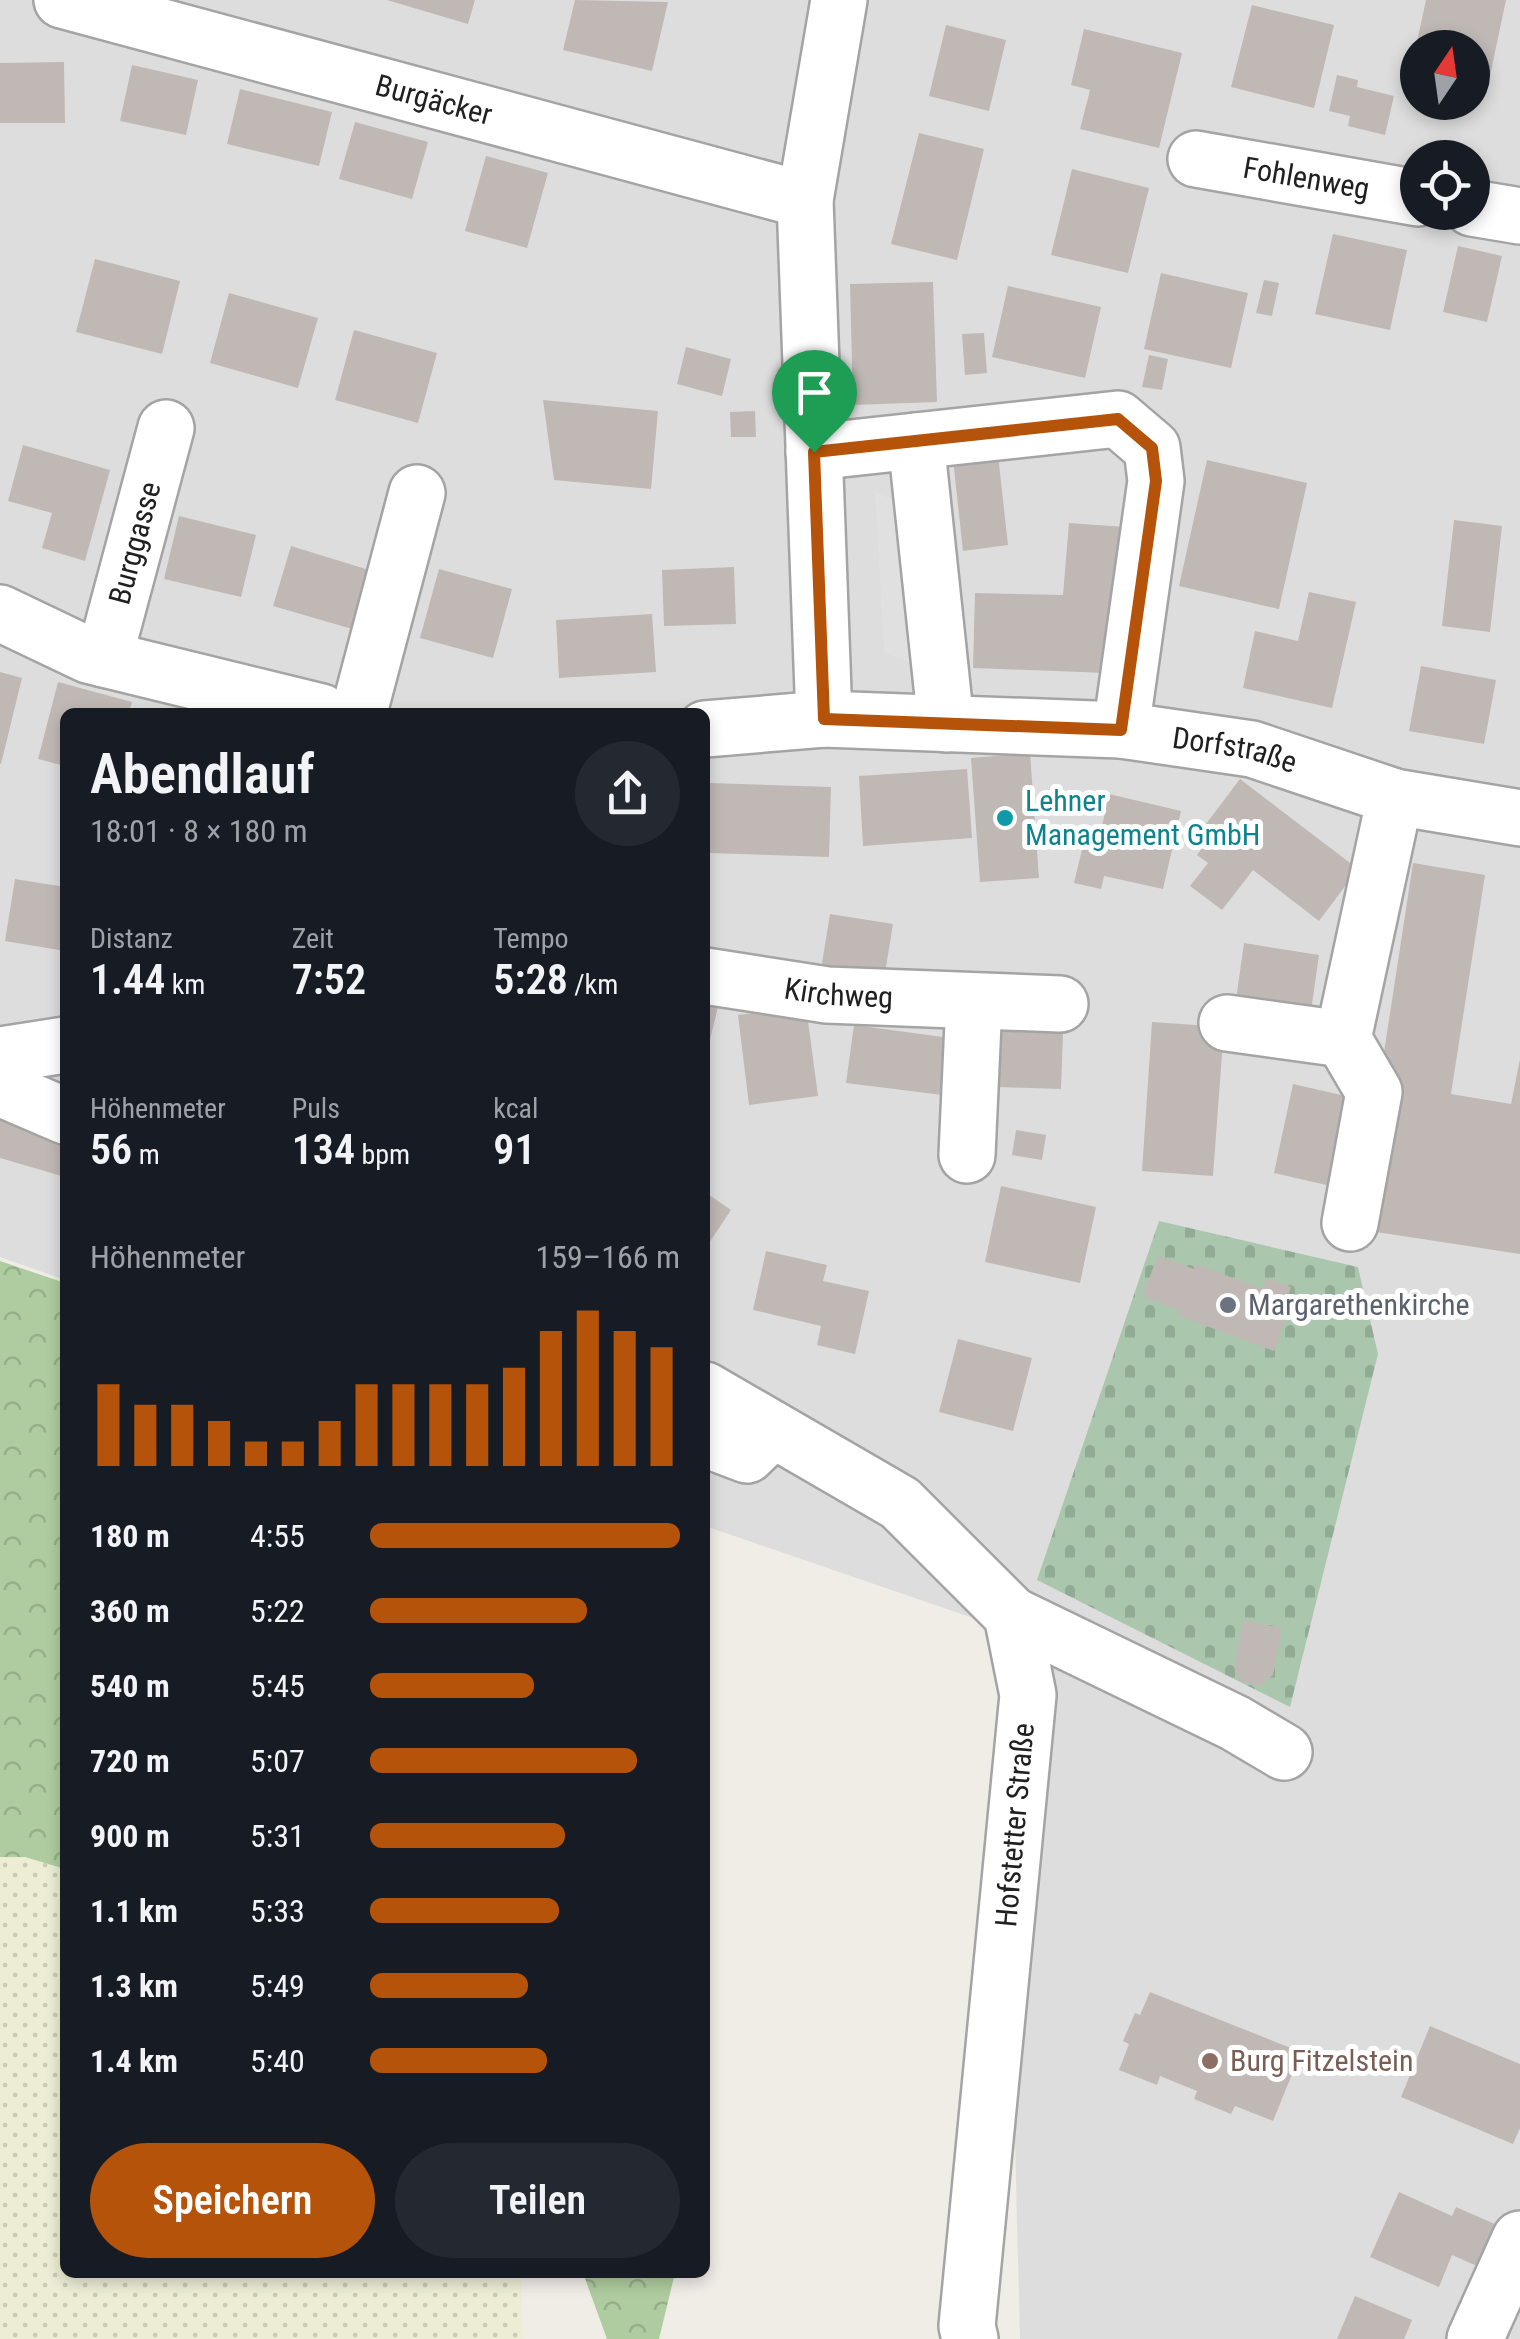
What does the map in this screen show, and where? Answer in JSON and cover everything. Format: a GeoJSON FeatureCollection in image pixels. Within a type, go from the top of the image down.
{"type":"FeatureCollection","features":[{"type":"Feature","properties":{"kind":"street","name":"Burgäcker"},"geometry":{"type":"LineString","coordinates":[[62,0],[805,200]]}},
{"type":"Feature","properties":{"kind":"street"},"geometry":{"type":"LineString","coordinates":[[710,729],[824,719],[805,200],[839,0]]}},
{"type":"Feature","properties":{"kind":"street","name":"Fohlenweg"},"geometry":{"type":"LineString","coordinates":[[1196,159],[1400,195]]}},
{"type":"Feature","properties":{"kind":"street"},"geometry":{"type":"LineString","coordinates":[[1490,211],[1520,216]]}},
{"type":"Feature","properties":{"kind":"street"},"geometry":{"type":"LineString","coordinates":[[814,452],[1118,419],[1152,448],[1156,481],[1121,730]]}},
{"type":"Feature","properties":{"kind":"street","name":"Burggasse"},"geometry":{"type":"LineString","coordinates":[[104,659],[166,428]]}},
{"type":"Feature","properties":{"kind":"street"},"geometry":{"type":"LineString","coordinates":[[916,440],[946,724]]}},
{"type":"Feature","properties":{"kind":"street"},"geometry":{"type":"LineString","coordinates":[[359,708],[417,493]]}},
{"type":"Feature","properties":{"kind":"street"},"geometry":{"type":"LineString","coordinates":[[0,612],[88,654],[305,708]]}},
{"type":"Feature","properties":{"kind":"street","name":"Dorfstraße"},"geometry":{"type":"LineString","coordinates":[[824,719],[1121,730],[1252,748],[1395,798],[1520,818]]}},
{"type":"Feature","properties":{"kind":"street"},"geometry":{"type":"LineString","coordinates":[[1350,1223],[1374,1092],[1343,1039],[1395,798]]}},
{"type":"Feature","properties":{"kind":"street","name":"Kirchweg"},"geometry":{"type":"LineString","coordinates":[[710,977],[827,996],[1060,1004]]}},
{"type":"Feature","properties":{"kind":"street"},"geometry":{"type":"LineString","coordinates":[[967,1155],[974,1001]]}},
{"type":"Feature","properties":{"kind":"street"},"geometry":{"type":"LineString","coordinates":[[1226,1023],[1343,1039]]}},
{"type":"Feature","properties":{"kind":"street"},"geometry":{"type":"LineString","coordinates":[[0,1056],[60,1046]]}},
{"type":"Feature","properties":{"kind":"street"},"geometry":{"type":"LineString","coordinates":[[0,1088],[60,1114]]}},
{"type":"Feature","properties":{"kind":"street"},"geometry":{"type":"LineString","coordinates":[[710,1393],[900,1504],[1012,1615],[1235,1723],[1284,1752]]}},
{"type":"Feature","properties":{"kind":"street"},"geometry":{"type":"LineString","coordinates":[[710,1441],[747,1454],[773,1430]]}},
{"type":"Feature","properties":{"kind":"street","name":"Hofstetter Straße"},"geometry":{"type":"LineString","coordinates":[[970,2339],[967,2326],[1028,1695],[1012,1615]]}},
{"type":"Feature","properties":{"kind":"street"},"geometry":{"type":"LineString","coordinates":[[1497,2312],[1520,2239]]}},
{"type":"Feature","properties":{"kind":"shaded area"},"geometry":{"type":"Polygon","coordinates":[[[0,0],[1520,0],[1520,2339],[1020,2339],[1002,1628],[710,1528],[710,708],[60,708],[60,1278],[0,1257],[0,0]]]}},
{"type":"Feature","properties":{"kind":"shaded area"},"geometry":{"type":"Polygon","coordinates":[[[875,492],[898,502],[924,669],[884,652],[875,492]]]}},
{"type":"Feature","properties":{"kind":"green space"},"geometry":{"type":"Polygon","coordinates":[[[1159,1221],[1358,1267],[1378,1354],[1290,1707],[1037,1580],[1159,1221]]]}},
{"type":"Feature","properties":{"kind":"green space"},"geometry":{"type":"Polygon","coordinates":[[[0,1261],[60,1281],[60,1868],[25,1857],[0,1857],[0,1261]]]}},
{"type":"Feature","properties":{"kind":"green space"},"geometry":{"type":"Polygon","coordinates":[[[0,1857],[25,1857],[60,1868],[60,2278],[521,2278],[523,2339],[0,2339],[0,1857]]]}},
{"type":"Feature","properties":{"kind":"green space"},"geometry":{"type":"Polygon","coordinates":[[[585,2278],[674,2278],[659,2339],[607,2339],[585,2278]]]}},
{"type":"Feature","properties":{"kind":"building"},"geometry":{"type":"Polygon","coordinates":[[[387,0],[475,0],[468,24],[387,0]]]}},
{"type":"Feature","properties":{"kind":"building"},"geometry":{"type":"Polygon","coordinates":[[[575,0],[668,2],[652,71],[563,50],[575,0]]]}},
{"type":"Feature","properties":{"kind":"building"},"geometry":{"type":"Polygon","coordinates":[[[1426,0],[1506,0],[1490,76],[1490,30],[1420,30],[1426,0]]]}},
{"type":"Feature","properties":{"kind":"building"},"geometry":{"type":"Polygon","coordinates":[[[1252,5],[1334,25],[1314,108],[1231,87],[1252,5]]]}},
{"type":"Feature","properties":{"kind":"building"},"geometry":{"type":"Polygon","coordinates":[[[946,25],[1006,40],[989,111],[929,96],[946,25]]]}},
{"type":"Feature","properties":{"kind":"building"},"geometry":{"type":"Polygon","coordinates":[[[1084,29],[1182,53],[1159,148],[1080,129],[1090,90],[1071,85],[1084,29]]]}},
{"type":"Feature","properties":{"kind":"building"},"geometry":{"type":"Polygon","coordinates":[[[64,62],[65,123],[0,123],[0,63],[64,62]]]}},
{"type":"Feature","properties":{"kind":"building"},"geometry":{"type":"Polygon","coordinates":[[[132,65],[198,80],[186,135],[120,121],[132,65]]]}},
{"type":"Feature","properties":{"kind":"building"},"geometry":{"type":"Polygon","coordinates":[[[1337,75],[1358,80],[1357,87],[1394,96],[1385,135],[1348,126],[1350,116],[1329,111],[1337,75]]]}},
{"type":"Feature","properties":{"kind":"building"},"geometry":{"type":"Polygon","coordinates":[[[240,89],[332,112],[319,166],[227,144],[240,89]]]}},
{"type":"Feature","properties":{"kind":"building"},"geometry":{"type":"Polygon","coordinates":[[[355,122],[428,142],[412,199],[339,179],[355,122]]]}},
{"type":"Feature","properties":{"kind":"building"},"geometry":{"type":"Polygon","coordinates":[[[919,133],[984,149],[957,260],[891,244],[919,133]]]}},
{"type":"Feature","properties":{"kind":"building"},"geometry":{"type":"Polygon","coordinates":[[[486,156],[548,173],[527,248],[465,231],[486,156]]]}},
{"type":"Feature","properties":{"kind":"building"},"geometry":{"type":"Polygon","coordinates":[[[1072,169],[1149,188],[1128,273],[1051,255],[1072,169]]]}},
{"type":"Feature","properties":{"kind":"building"},"geometry":{"type":"Polygon","coordinates":[[[1333,234],[1407,250],[1390,330],[1315,314],[1333,234]]]}},
{"type":"Feature","properties":{"kind":"building"},"geometry":{"type":"Polygon","coordinates":[[[1458,246],[1502,256],[1487,322],[1443,312],[1458,246]]]}},
{"type":"Feature","properties":{"kind":"building"},"geometry":{"type":"Polygon","coordinates":[[[95,259],[180,281],[162,354],[76,332],[95,259]]]}},
{"type":"Feature","properties":{"kind":"building"},"geometry":{"type":"Polygon","coordinates":[[[1161,273],[1248,293],[1231,368],[1144,349],[1161,273]]]}},
{"type":"Feature","properties":{"kind":"building"},"geometry":{"type":"Polygon","coordinates":[[[1264,280],[1279,283],[1272,316],[1256,313],[1264,280]]]}},
{"type":"Feature","properties":{"kind":"building"},"geometry":{"type":"Polygon","coordinates":[[[933,282],[937,402],[853,405],[850,284],[933,282]]]}},
{"type":"Feature","properties":{"kind":"building"},"geometry":{"type":"Polygon","coordinates":[[[1008,286],[1101,307],[1085,378],[992,357],[1008,286]]]}},
{"type":"Feature","properties":{"kind":"building"},"geometry":{"type":"Polygon","coordinates":[[[229,293],[318,318],[298,388],[210,363],[229,293]]]}},
{"type":"Feature","properties":{"kind":"building"},"geometry":{"type":"Polygon","coordinates":[[[354,330],[437,353],[418,423],[335,400],[354,330]]]}},
{"type":"Feature","properties":{"kind":"building"},"geometry":{"type":"Polygon","coordinates":[[[984,333],[987,373],[965,375],[962,334],[984,333]]]}},
{"type":"Feature","properties":{"kind":"building"},"geometry":{"type":"Polygon","coordinates":[[[686,347],[731,359],[722,396],[677,384],[686,347]]]}},
{"type":"Feature","properties":{"kind":"building"},"geometry":{"type":"Polygon","coordinates":[[[1149,355],[1168,359],[1162,390],[1142,387],[1149,355]]]}},
{"type":"Feature","properties":{"kind":"building"},"geometry":{"type":"Polygon","coordinates":[[[543,400],[658,411],[651,489],[554,480],[543,400]]]}},
{"type":"Feature","properties":{"kind":"building"},"geometry":{"type":"Polygon","coordinates":[[[755,411],[756,437],[731,437],[730,412],[755,411]]]}},
{"type":"Feature","properties":{"kind":"building"},"geometry":{"type":"Polygon","coordinates":[[[23,445],[110,470],[85,561],[42,548],[52,513],[8,501],[23,445]]]}},
{"type":"Feature","properties":{"kind":"building"},"geometry":{"type":"Polygon","coordinates":[[[997,446],[1008,545],[963,551],[952,450],[997,446]]]}},
{"type":"Feature","properties":{"kind":"building"},"geometry":{"type":"Polygon","coordinates":[[[1207,460],[1307,483],[1279,609],[1179,586],[1207,460]]]}},
{"type":"Feature","properties":{"kind":"building"},"geometry":{"type":"Polygon","coordinates":[[[179,516],[256,535],[241,597],[164,579],[179,516]]]}},
{"type":"Feature","properties":{"kind":"building"},"geometry":{"type":"Polygon","coordinates":[[[1454,520],[1502,526],[1490,632],[1442,626],[1454,520]]]}},
{"type":"Feature","properties":{"kind":"building"},"geometry":{"type":"Polygon","coordinates":[[[1069,523],[1125,527],[1106,673],[973,668],[975,593],[1063,595],[1069,523]]]}},
{"type":"Feature","properties":{"kind":"building"},"geometry":{"type":"Polygon","coordinates":[[[291,546],[369,570],[352,629],[273,606],[291,546]]]}},
{"type":"Feature","properties":{"kind":"building"},"geometry":{"type":"Polygon","coordinates":[[[734,567],[736,624],[664,626],[662,570],[734,567]]]}},
{"type":"Feature","properties":{"kind":"building"},"geometry":{"type":"Polygon","coordinates":[[[439,569],[512,589],[493,658],[420,638],[439,569]]]}},
{"type":"Feature","properties":{"kind":"building"},"geometry":{"type":"Polygon","coordinates":[[[1309,592],[1356,602],[1332,708],[1243,688],[1255,631],[1298,641],[1309,592]]]}},
{"type":"Feature","properties":{"kind":"building"},"geometry":{"type":"Polygon","coordinates":[[[652,614],[656,672],[559,678],[556,620],[652,614]]]}},
{"type":"Feature","properties":{"kind":"building"},"geometry":{"type":"Polygon","coordinates":[[[1421,666],[1496,680],[1484,744],[1409,731],[1421,666]]]}},
{"type":"Feature","properties":{"kind":"building"},"geometry":{"type":"Polygon","coordinates":[[[0,672],[22,678],[1,764],[0,764],[0,672]]]}},
{"type":"Feature","properties":{"kind":"building"},"geometry":{"type":"Polygon","coordinates":[[[58,682],[132,702],[130,708],[60,708],[60,765],[38,759],[58,682]]]}},
{"type":"Feature","properties":{"kind":"building","name":"Lehner Management GmbH"},"geometry":{"type":"Polygon","coordinates":[[[1030,753],[1039,878],[980,882],[971,758],[1030,753]]]}},
{"type":"Feature","properties":{"kind":"building"},"geometry":{"type":"Polygon","coordinates":[[[967,769],[972,838],[863,846],[859,776],[967,769]]]}},
{"type":"Feature","properties":{"kind":"building"},"geometry":{"type":"Polygon","coordinates":[[[1240,779],[1358,869],[1319,921],[1253,870],[1222,910],[1190,886],[1208,863],[1197,855],[1215,831],[1206,824],[1240,779]]]}},
{"type":"Feature","properties":{"kind":"building"},"geometry":{"type":"Polygon","coordinates":[[[710,783],[831,787],[829,857],[710,853],[710,783]]]}},
{"type":"Feature","properties":{"kind":"building"},"geometry":{"type":"Polygon","coordinates":[[[1109,794],[1181,811],[1163,889],[1104,876],[1101,889],[1074,883],[1085,837],[1099,840],[1109,794]]]}},
{"type":"Feature","properties":{"kind":"building"},"geometry":{"type":"Polygon","coordinates":[[[1413,863],[1485,875],[1451,1094],[1511,1104],[1520,1059],[1520,1254],[1357,1229],[1413,863]]]}},
{"type":"Feature","properties":{"kind":"building"},"geometry":{"type":"Polygon","coordinates":[[[15,879],[60,886],[60,950],[5,941],[15,879]]]}},
{"type":"Feature","properties":{"kind":"building"},"geometry":{"type":"Polygon","coordinates":[[[830,914],[893,924],[884,979],[821,969],[830,914]]]}},
{"type":"Feature","properties":{"kind":"building"},"geometry":{"type":"Polygon","coordinates":[[[1244,943],[1319,955],[1310,1018],[1235,1007],[1244,943]]]}},
{"type":"Feature","properties":{"kind":"building"},"geometry":{"type":"Polygon","coordinates":[[[710,1000],[719,1003],[710,1040],[710,1000]]]}},
{"type":"Feature","properties":{"kind":"building"},"geometry":{"type":"Polygon","coordinates":[[[806,1006],[818,1096],[749,1105],[738,1015],[806,1006]]]}},
{"type":"Feature","properties":{"kind":"building"},"geometry":{"type":"Polygon","coordinates":[[[1152,1022],[1224,1027],[1213,1176],[1142,1171],[1152,1022]]]}},
{"type":"Feature","properties":{"kind":"building"},"geometry":{"type":"Polygon","coordinates":[[[854,1025],[950,1038],[943,1095],[846,1083],[854,1025]]]}},
{"type":"Feature","properties":{"kind":"building"},"geometry":{"type":"Polygon","coordinates":[[[999,1031],[1063,1033],[1061,1089],[997,1087],[999,1031]]]}},
{"type":"Feature","properties":{"kind":"building"},"geometry":{"type":"Polygon","coordinates":[[[1293,1084],[1363,1100],[1344,1189],[1274,1173],[1293,1084]]]}},
{"type":"Feature","properties":{"kind":"building"},"geometry":{"type":"Polygon","coordinates":[[[0,1116],[60,1126],[60,1176],[0,1158],[0,1116]]]}},
{"type":"Feature","properties":{"kind":"building"},"geometry":{"type":"Polygon","coordinates":[[[1016,1130],[1046,1135],[1042,1160],[1012,1155],[1016,1130]]]}},
{"type":"Feature","properties":{"kind":"building"},"geometry":{"type":"Polygon","coordinates":[[[1001,1186],[1096,1207],[1080,1283],[985,1262],[1001,1186]]]}},
{"type":"Feature","properties":{"kind":"building"},"geometry":{"type":"Polygon","coordinates":[[[710,1195],[731,1210],[710,1242],[710,1195]]]}},
{"type":"Feature","properties":{"kind":"building"},"geometry":{"type":"Polygon","coordinates":[[[766,1251],[827,1265],[823,1281],[869,1291],[855,1354],[817,1345],[821,1326],[753,1310],[766,1251]]]}},
{"type":"Feature","properties":{"kind":"building","name":"Margarethenkirche"},"geometry":{"type":"Polygon","coordinates":[[[1158,1256],[1194,1269],[1196,1264],[1262,1289],[1266,1278],[1291,1287],[1287,1298],[1293,1300],[1274,1351],[1177,1315],[1179,1310],[1142,1296],[1158,1256]]]}},
{"type":"Feature","properties":{"kind":"building"},"geometry":{"type":"Polygon","coordinates":[[[958,1339],[1032,1358],[1013,1431],[939,1412],[958,1339]]]}},
{"type":"Feature","properties":{"kind":"building"},"geometry":{"type":"Polygon","coordinates":[[[1243,1620],[1282,1628],[1273,1675],[1259,1686],[1242,1682],[1234,1666],[1243,1620]]]}},
{"type":"Feature","properties":{"kind":"building","name":"Burg Fitzelstein"},"geometry":{"type":"Polygon","coordinates":[[[1150,1992],[1301,2052],[1273,2121],[1235,2106],[1231,2114],[1194,2099],[1197,2091],[1160,2076],[1157,2085],[1119,2070],[1129,2044],[1123,2041],[1135,2013],[1140,2015],[1150,1992]]]}},
{"type":"Feature","properties":{"kind":"building"},"geometry":{"type":"Polygon","coordinates":[[[1430,2026],[1520,2064],[1520,2128],[1513,2144],[1401,2097],[1430,2026]]]}},
{"type":"Feature","properties":{"kind":"building"},"geometry":{"type":"Polygon","coordinates":[[[1399,2192],[1452,2216],[1456,2207],[1504,2228],[1486,2270],[1452,2255],[1439,2287],[1370,2257],[1399,2192]]]}},
{"type":"Feature","properties":{"kind":"building"},"geometry":{"type":"Polygon","coordinates":[[[1355,2296],[1412,2320],[1404,2339],[1337,2339],[1355,2296]]]}},
{"type":"Feature","properties":{"kind":"place","name":"Lehner Management GmbH"},"geometry":{"type":"Point","coordinates":[1005,818]}},
{"type":"Feature","properties":{"kind":"place","name":"Margarethenkirche"},"geometry":{"type":"Point","coordinates":[1228,1305]}},
{"type":"Feature","properties":{"kind":"place","name":"Burg Fitzelstein"},"geometry":{"type":"Point","coordinates":[1210,2061]}},
{"type":"Feature","properties":{"kind":"route"},"geometry":{"type":"LineString","coordinates":[[1118,419],[1152,448],[1156,481],[1121,730],[824,719],[814,452],[1118,419]]}}]}
